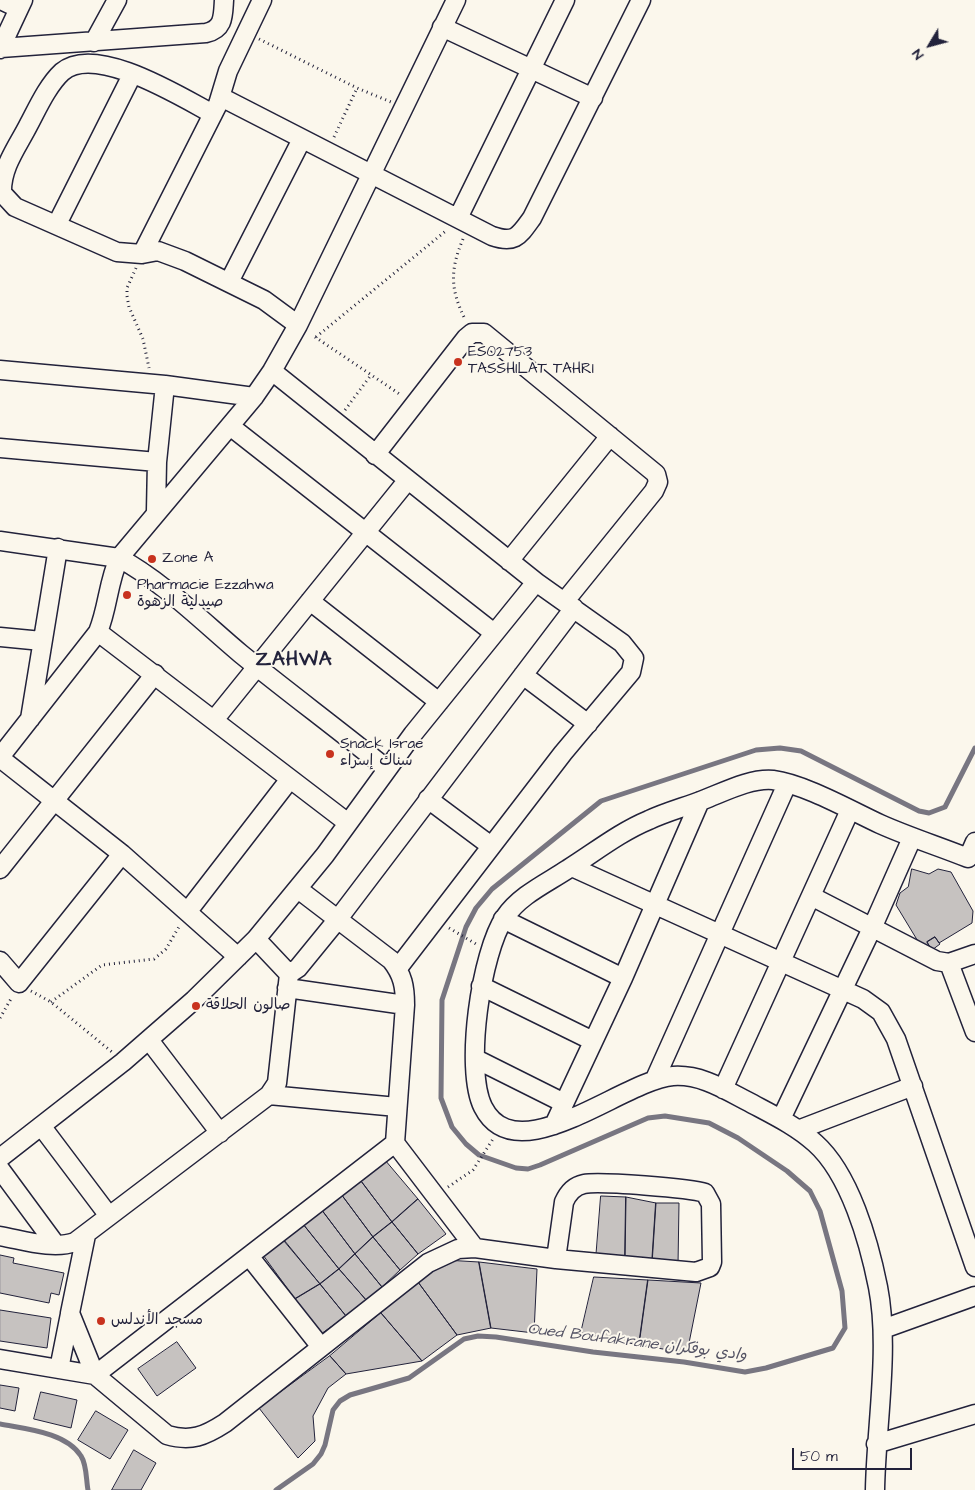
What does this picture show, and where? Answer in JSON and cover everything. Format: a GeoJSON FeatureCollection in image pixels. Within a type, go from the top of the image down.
{"type":"FeatureCollection","features":[{"type":"Feature","properties":{"kind":"street"},"geometry":{"type":"LineString","coordinates":[[1,0],[20,4],[0,49],[213,31],[222,23],[224,0]]}},
{"type":"Feature","properties":{"kind":"street"},"geometry":{"type":"LineString","coordinates":[[94,42],[117,0]]}},
{"type":"Feature","properties":{"kind":"street"},"geometry":{"type":"LineString","coordinates":[[142,254],[213,114],[221,97],[228,71],[262,0]]}},
{"type":"Feature","properties":{"kind":"street"},"geometry":{"type":"LineString","coordinates":[[238,957],[122,854],[0,758],[98,632],[104,617],[110,584],[119,558],[156,511],[254,397],[272,371],[298,325],[456,0]]}},
{"type":"Feature","properties":{"kind":"street"},"geometry":{"type":"LineString","coordinates":[[463,221],[531,68],[565,0]]}},
{"type":"Feature","properties":{"kind":"street"},"geometry":{"type":"LineString","coordinates":[[221,97],[463,221],[502,240],[512,240],[518,236],[532,218],[641,0]]}},
{"type":"Feature","properties":{"kind":"street"},"geometry":{"type":"LineString","coordinates":[[442,26],[592,98]]}},
{"type":"Feature","properties":{"kind":"street"},"geometry":{"type":"LineString","coordinates":[[213,114],[163,87],[111,66],[96,64],[73,66],[63,71],[54,81],[34,114],[4,172],[2,193],[15,206],[117,252],[142,254],[158,252],[229,282],[264,300],[298,325]]}},
{"type":"Feature","properties":{"kind":"street"},"geometry":{"type":"LineString","coordinates":[[57,224],[132,75]]}},
{"type":"Feature","properties":{"kind":"street"},"geometry":{"type":"LineString","coordinates":[[229,282],[302,138]]}},
{"type":"Feature","properties":{"kind":"street"},"geometry":{"type":"LineString","coordinates":[[0,1236],[56,1245],[75,1242],[269,1095],[277,1083],[288,981],[338,919],[523,675],[569,605],[654,491],[658,482],[653,470],[484,333],[472,333],[375,455]]}},
{"type":"Feature","properties":{"kind":"street"},"geometry":{"type":"LineString","coordinates":[[0,370],[158,384],[254,397]]}},
{"type":"Feature","properties":{"kind":"street"},"geometry":{"type":"LineString","coordinates":[[272,371],[407,481],[536,582],[622,643],[634,658],[631,672],[490,846],[398,968]]}},
{"type":"Feature","properties":{"kind":"street"},"geometry":{"type":"LineString","coordinates":[[156,511],[158,384]]}},
{"type":"Feature","properties":{"kind":"street"},"geometry":{"type":"LineString","coordinates":[[230,426],[494,634]]}},
{"type":"Feature","properties":{"kind":"street"},"geometry":{"type":"LineString","coordinates":[[509,561],[610,436]]}},
{"type":"Feature","properties":{"kind":"street"},"geometry":{"type":"LineString","coordinates":[[0,448],[157,462]]}},
{"type":"Feature","properties":{"kind":"street"},"geometry":{"type":"LineString","coordinates":[[214,720],[407,481]]}},
{"type":"Feature","properties":{"kind":"street"},"geometry":{"type":"LineString","coordinates":[[0,541],[119,558],[155,582],[258,667],[387,769]]}},
{"type":"Feature","properties":{"kind":"street"},"geometry":{"type":"LineString","coordinates":[[30,719],[58,548]]}},
{"type":"Feature","properties":{"kind":"street"},"geometry":{"type":"LineString","coordinates":[[0,1158],[124,1062],[256,939],[298,889],[439,702],[536,582]]}},
{"type":"Feature","properties":{"kind":"street"},"geometry":{"type":"LineString","coordinates":[[310,601],[439,702]]}},
{"type":"Feature","properties":{"kind":"street"},"geometry":{"type":"LineString","coordinates":[[98,632],[348,823]]}},
{"type":"Feature","properties":{"kind":"street"},"geometry":{"type":"LineString","coordinates":[[0,637],[42,641]]}},
{"type":"Feature","properties":{"kind":"street"},"geometry":{"type":"LineString","coordinates":[[0,869],[155,674]]}},
{"type":"Feature","properties":{"kind":"street"},"geometry":{"type":"LineString","coordinates":[[523,675],[588,724]]}},
{"type":"Feature","properties":{"kind":"street"},"geometry":{"type":"LineString","coordinates":[[188,911],[290,780]]}},
{"type":"Feature","properties":{"kind":"street"},"geometry":{"type":"LineString","coordinates":[[875,1490],[882,1329],[878,1289],[868,1247],[851,1198],[829,1157],[798,1130],[781,1119],[704,1080],[688,1077],[656,1079],[537,1131],[513,1131],[501,1126],[484,1109],[478,1092],[476,1059],[478,1004],[489,950],[503,919],[518,902],[647,820],[732,789],[762,780],[787,784],[912,838],[971,859],[975,842]]}},
{"type":"Feature","properties":{"kind":"street"},"geometry":{"type":"LineString","coordinates":[[656,1079],[719,933],[787,784]]}},
{"type":"Feature","properties":{"kind":"street"},"geometry":{"type":"LineString","coordinates":[[428,799],[490,846]]}},
{"type":"Feature","properties":{"kind":"street"},"geometry":{"type":"LineString","coordinates":[[554,1125],[656,906],[700,801]]}},
{"type":"Feature","properties":{"kind":"street"},"geometry":{"type":"LineString","coordinates":[[723,1089],[850,810]]}},
{"type":"Feature","properties":{"kind":"street"},"geometry":{"type":"LineString","coordinates":[[781,1119],[873,926],[912,838]]}},
{"type":"Feature","properties":{"kind":"street"},"geometry":{"type":"LineString","coordinates":[[0,961],[19,983],[122,854]]}},
{"type":"Feature","properties":{"kind":"street"},"geometry":{"type":"LineString","coordinates":[[572,867],[842,989],[863,999],[881,1012],[896,1039],[975,1267]]}},
{"type":"Feature","properties":{"kind":"street"},"geometry":{"type":"LineString","coordinates":[[298,889],[392,960],[398,968],[405,986],[405,1005],[395,1143],[475,1248]]}},
{"type":"Feature","properties":{"kind":"street"},"geometry":{"type":"LineString","coordinates":[[811,896],[873,926],[937,961],[949,963],[974,956]]}},
{"type":"Feature","properties":{"kind":"street"},"geometry":{"type":"LineString","coordinates":[[503,919],[623,978]]}},
{"type":"Feature","properties":{"kind":"street"},"geometry":{"type":"LineString","coordinates":[[256,939],[288,981],[405,1005]]}},
{"type":"Feature","properties":{"kind":"street"},"geometry":{"type":"LineString","coordinates":[[949,963],[975,1032]]}},
{"type":"Feature","properties":{"kind":"street"},"geometry":{"type":"LineString","coordinates":[[481,986],[593,1041]]}},
{"type":"Feature","properties":{"kind":"street"},"geometry":{"type":"LineString","coordinates":[[149,1040],[220,1133]]}},
{"type":"Feature","properties":{"kind":"street"},"geometry":{"type":"LineString","coordinates":[[476,1059],[564,1102]]}},
{"type":"Feature","properties":{"kind":"street"},"geometry":{"type":"LineString","coordinates":[[798,1130],[913,1086]]}},
{"type":"Feature","properties":{"kind":"street"},"geometry":{"type":"LineString","coordinates":[[269,1095],[397,1106]]}},
{"type":"Feature","properties":{"kind":"street"},"geometry":{"type":"LineString","coordinates":[[42,1127],[109,1216]]}},
{"type":"Feature","properties":{"kind":"street"},"geometry":{"type":"LineString","coordinates":[[0,1359],[94,1375],[395,1143]]}},
{"type":"Feature","properties":{"kind":"street"},"geometry":{"type":"LineString","coordinates":[[0,1170],[56,1245]]}},
{"type":"Feature","properties":{"kind":"street"},"geometry":{"type":"LineString","coordinates":[[70,1313],[94,1375],[167,1435],[180,1439],[194,1439],[225,1423],[428,1263],[458,1249],[475,1248],[556,1259],[696,1272],[703,1271],[710,1267],[713,1256],[711,1204],[705,1194],[688,1189],[594,1184],[578,1186],[568,1194],[564,1202],[556,1259]]}},
{"type":"Feature","properties":{"kind":"street"},"geometry":{"type":"LineString","coordinates":[[59,1369],[86,1235]]}},
{"type":"Feature","properties":{"kind":"street"},"geometry":{"type":"LineString","coordinates":[[249,1256],[321,1347]]}},
{"type":"Feature","properties":{"kind":"street"},"geometry":{"type":"LineString","coordinates":[[882,1329],[975,1296]]}},
{"type":"Feature","properties":{"kind":"street"},"geometry":{"type":"LineString","coordinates":[[876,1444],[975,1414]]}},
{"type":"Feature","properties":{"kind":"path"},"geometry":{"type":"LineString","coordinates":[[246,33],[304,59],[357,88],[403,107]]}},
{"type":"Feature","properties":{"kind":"path"},"geometry":{"type":"LineString","coordinates":[[327,152],[357,88]]}},
{"type":"Feature","properties":{"kind":"path"},"geometry":{"type":"LineString","coordinates":[[463,221],[452,283],[455,296],[472,333]]}},
{"type":"Feature","properties":{"kind":"path"},"geometry":{"type":"LineString","coordinates":[[316,337],[435,240],[463,221]]}},
{"type":"Feature","properties":{"kind":"path"},"geometry":{"type":"LineString","coordinates":[[142,254],[128,288],[127,296],[158,384]]}},
{"type":"Feature","properties":{"kind":"path"},"geometry":{"type":"LineString","coordinates":[[298,325],[414,404]]}},
{"type":"Feature","properties":{"kind":"path"},"geometry":{"type":"LineString","coordinates":[[336,422],[371,375]]}},
{"type":"Feature","properties":{"kind":"path"},"geometry":{"type":"LineString","coordinates":[[51,1002],[102,966],[149,961],[159,956],[172,940],[188,911]]}},
{"type":"Feature","properties":{"kind":"path"},"geometry":{"type":"LineString","coordinates":[[450,929],[469,940]]}},
{"type":"Feature","properties":{"kind":"path"},"geometry":{"type":"LineString","coordinates":[[0,1018],[19,983],[51,1002],[124,1062]]}},
{"type":"Feature","properties":{"kind":"path"},"geometry":{"type":"LineString","coordinates":[[436,1196],[473,1170],[492,1141]]}},
{"type":"Feature","properties":{"kind":"building"},"geometry":{"type":"Polygon","coordinates":[[[912,869],[929,874],[938,869],[951,872],[973,911],[972,923],[939,943],[935,937],[927,942],[930,948],[919,943],[896,905],[900,893],[908,887],[912,869]]]}},
{"type":"Feature","properties":{"kind":"building"},"geometry":{"type":"Polygon","coordinates":[[[935,937],[940,944],[932,950],[927,942],[935,937]]]}},
{"type":"Feature","properties":{"kind":"building"},"geometry":{"type":"Polygon","coordinates":[[[385,1160],[418,1199],[392,1222],[361,1181],[385,1160]]]}},
{"type":"Feature","properties":{"kind":"building"},"geometry":{"type":"Polygon","coordinates":[[[361,1181],[392,1222],[373,1237],[341,1194],[361,1181]]]}},
{"type":"Feature","properties":{"kind":"building"},"geometry":{"type":"Polygon","coordinates":[[[341,1194],[373,1237],[355,1254],[321,1209],[341,1194]]]}},
{"type":"Feature","properties":{"kind":"building"},"geometry":{"type":"Polygon","coordinates":[[[601,1196],[626,1197],[625,1262],[596,1259],[601,1196]]]}},
{"type":"Feature","properties":{"kind":"building"},"geometry":{"type":"Polygon","coordinates":[[[626,1197],[656,1203],[652,1264],[625,1262],[626,1197]]]}},
{"type":"Feature","properties":{"kind":"building"},"geometry":{"type":"Polygon","coordinates":[[[418,1199],[446,1234],[418,1254],[392,1222],[418,1199]]]}},
{"type":"Feature","properties":{"kind":"building"},"geometry":{"type":"Polygon","coordinates":[[[656,1203],[679,1203],[678,1265],[652,1264],[656,1203]]]}},
{"type":"Feature","properties":{"kind":"building"},"geometry":{"type":"Polygon","coordinates":[[[321,1209],[355,1254],[339,1269],[303,1224],[321,1209]]]}},
{"type":"Feature","properties":{"kind":"building"},"geometry":{"type":"Polygon","coordinates":[[[392,1222],[418,1254],[400,1270],[373,1237],[392,1222]]]}},
{"type":"Feature","properties":{"kind":"building"},"geometry":{"type":"Polygon","coordinates":[[[303,1224],[339,1269],[320,1284],[284,1240],[303,1224]]]}},
{"type":"Feature","properties":{"kind":"building"},"geometry":{"type":"Polygon","coordinates":[[[373,1237],[400,1270],[382,1287],[355,1254],[373,1237]]]}},
{"type":"Feature","properties":{"kind":"building"},"geometry":{"type":"Polygon","coordinates":[[[284,1241],[320,1284],[295,1299],[263,1255],[284,1241]]]}},
{"type":"Feature","properties":{"kind":"building"},"geometry":{"type":"Polygon","coordinates":[[[355,1254],[382,1287],[367,1301],[339,1269],[355,1254]]]}},
{"type":"Feature","properties":{"kind":"building"},"geometry":{"type":"Polygon","coordinates":[[[0,1255],[14,1258],[13,1263],[64,1273],[59,1295],[51,1293],[49,1303],[0,1293],[0,1255]]]}},
{"type":"Feature","properties":{"kind":"building"},"geometry":{"type":"Polygon","coordinates":[[[445,1260],[479,1262],[491,1328],[457,1335],[418,1282],[445,1260]]]}},
{"type":"Feature","properties":{"kind":"building"},"geometry":{"type":"Polygon","coordinates":[[[479,1262],[537,1269],[534,1333],[491,1328],[479,1262]]]}},
{"type":"Feature","properties":{"kind":"building"},"geometry":{"type":"Polygon","coordinates":[[[339,1269],[367,1301],[346,1316],[320,1284],[339,1269]]]}},
{"type":"Feature","properties":{"kind":"building"},"geometry":{"type":"Polygon","coordinates":[[[594,1277],[648,1280],[639,1345],[581,1333],[594,1277]]]}},
{"type":"Feature","properties":{"kind":"building"},"geometry":{"type":"Polygon","coordinates":[[[648,1280],[701,1283],[687,1353],[639,1345],[648,1280]]]}},
{"type":"Feature","properties":{"kind":"building"},"geometry":{"type":"Polygon","coordinates":[[[418,1282],[457,1335],[422,1361],[381,1313],[418,1282]]]}},
{"type":"Feature","properties":{"kind":"building"},"geometry":{"type":"Polygon","coordinates":[[[320,1284],[346,1316],[321,1334],[295,1299],[320,1284]]]}},
{"type":"Feature","properties":{"kind":"building"},"geometry":{"type":"Polygon","coordinates":[[[0,1310],[51,1318],[47,1348],[0,1341],[0,1310]]]}},
{"type":"Feature","properties":{"kind":"building"},"geometry":{"type":"Polygon","coordinates":[[[381,1313],[422,1361],[346,1374],[330,1356],[381,1313]]]}},
{"type":"Feature","properties":{"kind":"building"},"geometry":{"type":"Polygon","coordinates":[[[177,1342],[196,1368],[157,1396],[138,1369],[177,1342]]]}},
{"type":"Feature","properties":{"kind":"building"},"geometry":{"type":"Polygon","coordinates":[[[330,1356],[346,1374],[328,1388],[313,1416],[315,1441],[298,1458],[259,1408],[330,1356]]]}},
{"type":"Feature","properties":{"kind":"building"},"geometry":{"type":"Polygon","coordinates":[[[0,1385],[19,1388],[15,1411],[0,1408],[0,1385]]]}},
{"type":"Feature","properties":{"kind":"building"},"geometry":{"type":"Polygon","coordinates":[[[41,1392],[77,1400],[71,1428],[34,1419],[41,1392]]]}},
{"type":"Feature","properties":{"kind":"building"},"geometry":{"type":"Polygon","coordinates":[[[96,1411],[128,1430],[110,1459],[78,1440],[96,1411]]]}},
{"type":"Feature","properties":{"kind":"building"},"geometry":{"type":"Polygon","coordinates":[[[134,1450],[156,1463],[141,1490],[112,1490],[134,1450]]]}},
{"type":"Feature","properties":{"kind":"waterway","name":"Oued Boufakrane وادي بوفكران"},"geometry":{"type":"LineString","coordinates":[[276,1490],[313,1464],[321,1454],[333,1410],[340,1401],[350,1395],[409,1378],[464,1339],[478,1336],[496,1337],[745,1372],[766,1368],[833,1348],[845,1328],[842,1291],[820,1211],[810,1191],[787,1171],[738,1138],[709,1123],[665,1116],[648,1118],[528,1169],[516,1168],[479,1155],[466,1144],[452,1127],[441,1098],[442,1000],[466,927],[476,908],[492,889],[601,801],[756,750],[780,748],[801,751],[919,811],[929,813],[945,807],[975,748]]}},
{"type":"Feature","properties":{"kind":"waterway","name":"Oued Boufakrane وادي بوفكران"},"geometry":{"type":"LineString","coordinates":[[0,1424],[33,1430],[66,1442],[81,1456],[88,1490]]}},
{"type":"Feature","properties":{"kind":"place","name":"ES02753 TASSHILAT TAHRI"},"geometry":{"type":"Point","coordinates":[458,362]}},
{"type":"Feature","properties":{"kind":"place","name":"Zone A"},"geometry":{"type":"Point","coordinates":[152,559]}},
{"type":"Feature","properties":{"kind":"place","name":"Pharmacie Ezzahwa صيدلية الزهوة"},"geometry":{"type":"Point","coordinates":[127,595]}},
{"type":"Feature","properties":{"kind":"place","name":"Snack Israe سناك إسراء"},"geometry":{"type":"Point","coordinates":[330,754]}},
{"type":"Feature","properties":{"kind":"place","name":"صالون الحلاقة"},"geometry":{"type":"Point","coordinates":[196,1006]}},
{"type":"Feature","properties":{"kind":"place","name":"مسجد الأندلس"},"geometry":{"type":"Point","coordinates":[101,1321]}},
{"type":"Feature","properties":{"kind":"district","name":"ZAHWA"},"geometry":{"type":"Point","coordinates":[294,661]}}]}
